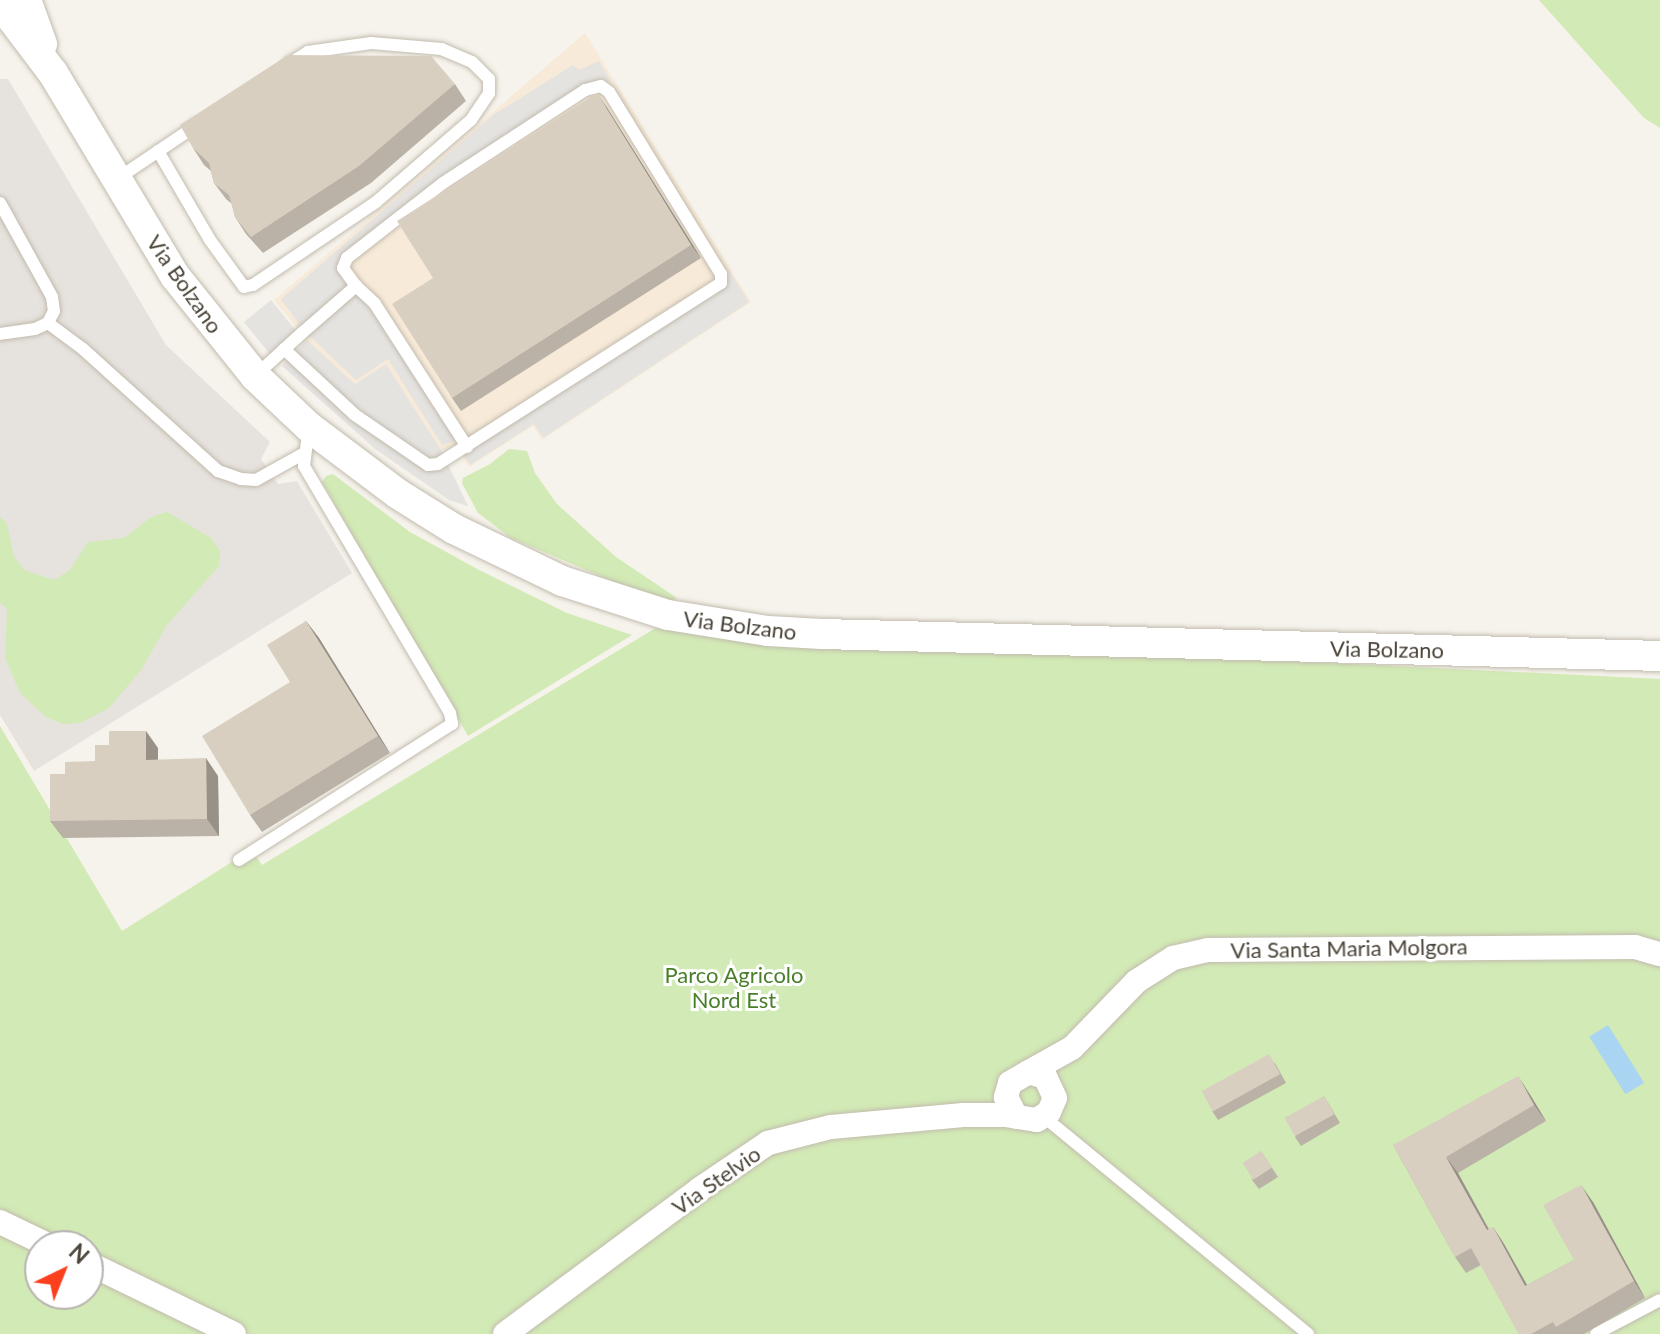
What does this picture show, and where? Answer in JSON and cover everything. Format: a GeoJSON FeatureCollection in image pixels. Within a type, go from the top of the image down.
{"type":"FeatureCollection","features":[{"type":"Feature","properties":{"kind":"street"},"geometry":{"type":"LineString","coordinates":[[26,0],[53,73]]}},
{"type":"Feature","properties":{"kind":"street"},"geometry":{"type":"LineString","coordinates":[[0,3],[53,73]]}},
{"type":"Feature","properties":{"kind":"street","name":"Via Bolzano"},"geometry":{"type":"LineString","coordinates":[[53,73],[175,276],[306,441],[506,557],[618,601],[715,624],[880,637],[1660,656]]}},
{"type":"Feature","properties":{"kind":"street","name":"Via Santa Maria Molgora"},"geometry":{"type":"LineString","coordinates":[[1072,1048],[1137,981],[1173,958],[1208,950],[1619,946],[1660,954]]}},
{"type":"Feature","properties":{"kind":"street"},"geometry":{"type":"LineString","coordinates":[[1072,1048],[1054,1091],[1053,1106],[1044,1117],[1030,1121],[1016,1117],[1007,1104],[1007,1090],[1015,1077],[1072,1048]]}},
{"type":"Feature","properties":{"kind":"street"},"geometry":{"type":"LineString","coordinates":[[1029,1072],[1045,1077],[1054,1091]]}},
{"type":"Feature","properties":{"kind":"street","name":"Via Stelvio"},"geometry":{"type":"LineString","coordinates":[[963,1115],[1007,1090]]}},
{"type":"Feature","properties":{"kind":"street","name":"Via Stelvio"},"geometry":{"type":"LineString","coordinates":[[505,1334],[700,1189],[768,1143],[831,1127],[963,1115],[1016,1117]]}},
{"type":"Feature","properties":{"kind":"street"},"geometry":{"type":"LineString","coordinates":[[0,1222],[24,1234]]}},
{"type":"Feature","properties":{"kind":"street"},"geometry":{"type":"LineString","coordinates":[[104,1271],[234,1334]]}},
{"type":"Feature","properties":{"kind":"lane"},"geometry":{"type":"LineString","coordinates":[[158,151],[210,240],[244,287],[253,285],[376,202],[471,120],[489,93],[489,79],[472,62],[442,49],[371,43],[308,52],[283,68]]}},
{"type":"Feature","properties":{"kind":"lane"},"geometry":{"type":"LineString","coordinates":[[284,349],[355,415],[428,465],[446,460],[467,447],[721,283],[721,274],[609,92],[601,86],[585,90],[443,183],[347,258],[343,268],[375,304],[467,447]]}},
{"type":"Feature","properties":{"kind":"lane"},"geometry":{"type":"LineString","coordinates":[[117,179],[209,118]]}},
{"type":"Feature","properties":{"kind":"lane"},"geometry":{"type":"LineString","coordinates":[[0,203],[52,297],[54,311],[48,323],[35,329],[0,334]]}},
{"type":"Feature","properties":{"kind":"lane"},"geometry":{"type":"LineString","coordinates":[[255,376],[356,286]]}},
{"type":"Feature","properties":{"kind":"lane"},"geometry":{"type":"LineString","coordinates":[[48,323],[83,349],[218,471],[241,479],[256,480],[306,441]]}},
{"type":"Feature","properties":{"kind":"lane"},"geometry":{"type":"LineString","coordinates":[[239,860],[452,724],[450,713],[304,466],[306,441]]}},
{"type":"Feature","properties":{"kind":"lane"},"geometry":{"type":"LineString","coordinates":[[1044,1117],[1308,1334]]}},
{"type":"Feature","properties":{"kind":"lane"},"geometry":{"type":"LineString","coordinates":[[1596,1334],[1660,1300]]}},
{"type":"Feature","properties":{"kind":"shaded area"},"geometry":{"type":"Polygon","coordinates":[[[585,33],[751,302],[542,440],[533,426],[469,467],[455,445],[441,450],[386,364],[355,384],[307,340],[274,300],[585,33]]]}},
{"type":"Feature","properties":{"kind":"shaded area"},"geometry":{"type":"Polygon","coordinates":[[[599,61],[611,81],[443,183],[343,268],[462,439],[442,445],[388,359],[356,380],[304,331],[281,299],[493,115],[573,65],[579,70],[599,61]]]}},
{"type":"Feature","properties":{"kind":"shaded area"},"geometry":{"type":"Polygon","coordinates":[[[0,79],[8,79],[166,345],[270,442],[261,459],[278,484],[297,481],[352,573],[34,771],[0,715],[0,79]]]}},
{"type":"Feature","properties":{"kind":"shaded area"},"geometry":{"type":"Polygon","coordinates":[[[729,270],[749,302],[543,438],[534,424],[470,465],[461,451],[720,283],[721,274],[729,270]]]}},
{"type":"Feature","properties":{"kind":"shaded area"},"geometry":{"type":"Polygon","coordinates":[[[271,300],[299,335],[272,357],[244,322],[271,300]]]}},
{"type":"Feature","properties":{"kind":"shaded area"},"geometry":{"type":"Polygon","coordinates":[[[307,340],[355,384],[386,364],[441,450],[468,506],[449,500],[375,449],[282,366],[307,340]]]}},
{"type":"Feature","properties":{"kind":"green space"},"geometry":{"type":"Polygon","coordinates":[[[1539,0],[1660,0],[1660,128],[1644,118],[1539,0]]]}},
{"type":"Feature","properties":{"kind":"green space"},"geometry":{"type":"Polygon","coordinates":[[[509,449],[527,451],[535,473],[557,504],[616,557],[677,598],[672,601],[632,590],[511,538],[478,513],[462,483],[463,478],[490,464],[509,449]]]}},
{"type":"Feature","properties":{"kind":"green space"},"geometry":{"type":"Polygon","coordinates":[[[333,474],[410,532],[479,570],[567,613],[632,635],[468,736],[322,482],[326,476],[333,474]]]}},
{"type":"Feature","properties":{"kind":"green space"},"geometry":{"type":"Polygon","coordinates":[[[167,512],[211,538],[220,551],[219,566],[166,626],[142,669],[109,708],[80,723],[63,724],[46,717],[20,693],[5,658],[7,609],[0,603],[0,517],[7,524],[14,556],[24,570],[54,580],[70,570],[88,542],[124,538],[151,517],[167,512]]]}},
{"type":"Feature","properties":{"kind":"green space","name":"Parco Agricolo Nord Est"},"geometry":{"type":"Polygon","coordinates":[[[664,623],[1229,658],[1660,679],[1660,1334],[0,1334],[0,726],[122,931],[251,850],[262,865],[664,623]]]}},
{"type":"Feature","properties":{"kind":"water"},"geometry":{"type":"Polygon","coordinates":[[[1608,1025],[1644,1083],[1625,1094],[1589,1037],[1608,1025]]]}},
{"type":"Feature","properties":{"kind":"building"},"geometry":{"type":"Polygon","coordinates":[[[288,55],[431,56],[455,84],[359,166],[251,237],[235,217],[229,195],[214,183],[209,163],[193,148],[180,125],[288,55]]]}},
{"type":"Feature","properties":{"kind":"building"},"geometry":{"type":"Polygon","coordinates":[[[597,93],[691,245],[452,398],[392,304],[433,278],[397,221],[597,93]]]}},
{"type":"Feature","properties":{"kind":"building"},"geometry":{"type":"Polygon","coordinates":[[[306,621],[378,736],[250,815],[202,736],[290,682],[267,645],[306,621]]]}},
{"type":"Feature","properties":{"kind":"building"},"geometry":{"type":"Polygon","coordinates":[[[109,731],[146,731],[146,760],[206,758],[207,819],[50,821],[50,774],[65,774],[65,762],[95,761],[95,745],[109,745],[109,731]]]}},
{"type":"Feature","properties":{"kind":"building"},"geometry":{"type":"Polygon","coordinates":[[[1269,1054],[1280,1074],[1213,1111],[1202,1091],[1269,1054]]]}},
{"type":"Feature","properties":{"kind":"building"},"geometry":{"type":"Polygon","coordinates":[[[1518,1076],[1534,1105],[1446,1157],[1487,1230],[1493,1227],[1525,1286],[1574,1260],[1543,1205],[1581,1185],[1634,1281],[1556,1327],[1553,1322],[1531,1334],[1519,1334],[1471,1248],[1455,1257],[1393,1145],[1518,1076]]]}},
{"type":"Feature","properties":{"kind":"building"},"geometry":{"type":"Polygon","coordinates":[[[1324,1096],[1334,1114],[1295,1136],[1285,1118],[1324,1096]]]}},
{"type":"Feature","properties":{"kind":"building"},"geometry":{"type":"Polygon","coordinates":[[[1261,1151],[1272,1168],[1253,1180],[1243,1163],[1261,1151]]]}}]}
